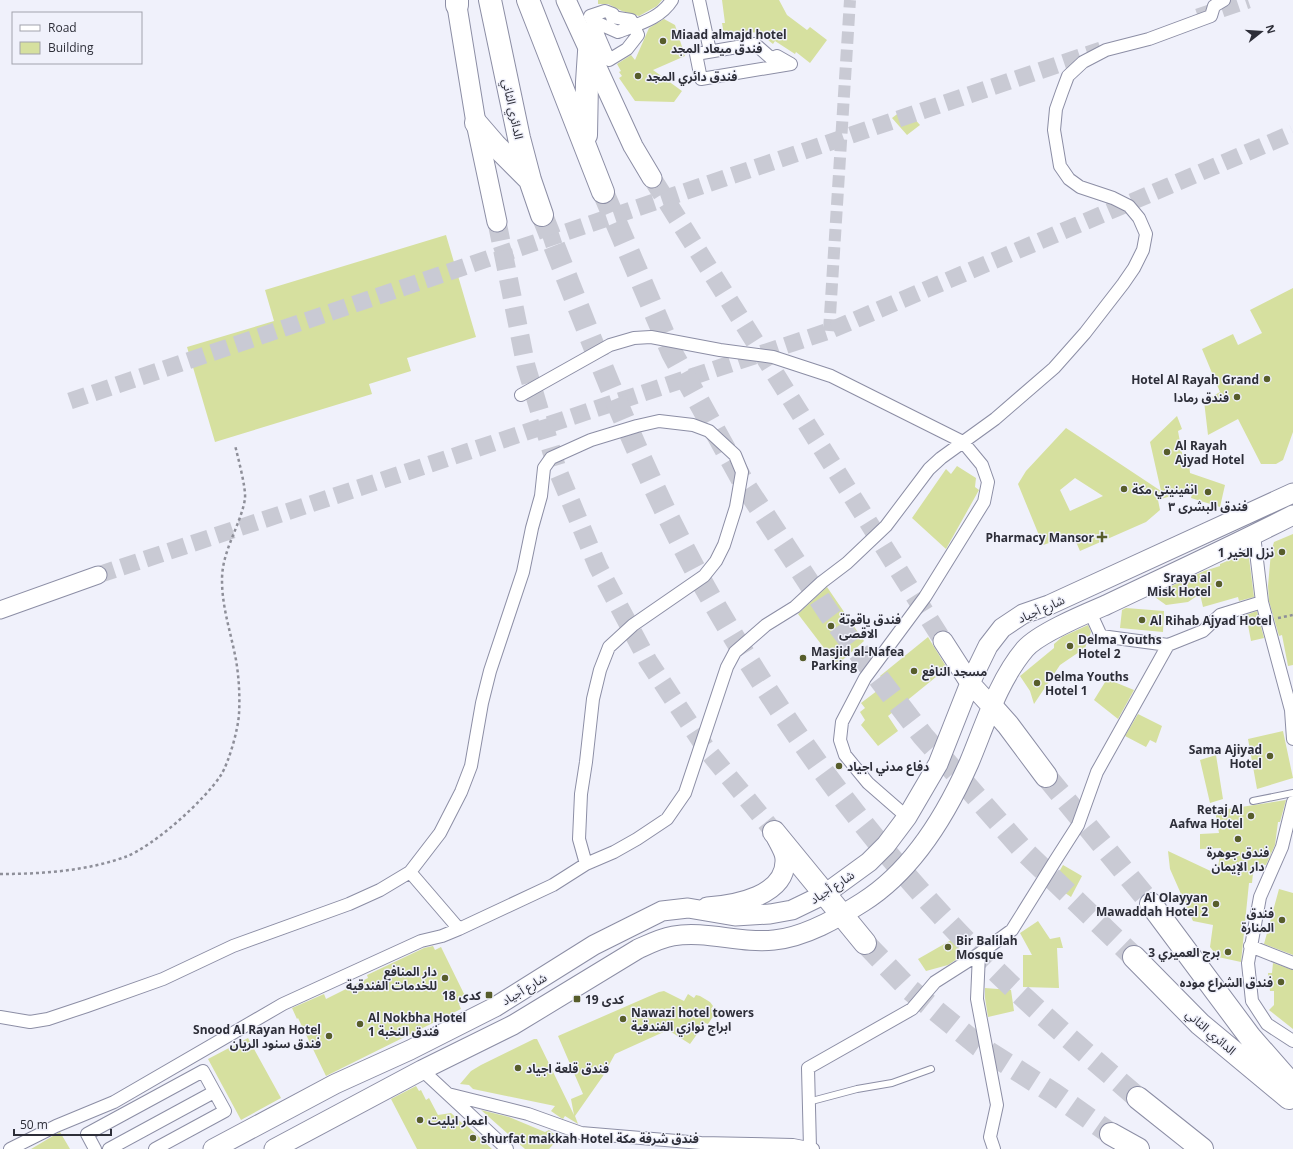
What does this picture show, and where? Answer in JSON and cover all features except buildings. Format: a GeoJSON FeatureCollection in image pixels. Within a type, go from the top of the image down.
{"type":"FeatureCollection","features":[{"type":"Feature","properties":{"kind":"highway","name":"الدائري الثاني"},"geometry":{"type":"LineString","coordinates":[[490,0],[519,138],[530,180],[542,215]]}},
{"type":"Feature","properties":{"kind":"highway"},"geometry":{"type":"LineString","coordinates":[[528,0],[603,192]]}},
{"type":"Feature","properties":{"kind":"highway"},"geometry":{"type":"LineString","coordinates":[[586,146],[588,37]]}},
{"type":"Feature","properties":{"kind":"highway"},"geometry":{"type":"LineString","coordinates":[[476,123],[495,145],[530,180]]}},
{"type":"Feature","properties":{"kind":"highway"},"geometry":{"type":"LineString","coordinates":[[992,707],[1008,725],[1046,776]]}},
{"type":"Feature","properties":{"kind":"highway"},"geometry":{"type":"LineString","coordinates":[[774,832],[865,943]]}},
{"type":"Feature","properties":{"kind":"highway"},"geometry":{"type":"LineString","coordinates":[[1151,904],[1250,1037],[1293,1086]]}},
{"type":"Feature","properties":{"kind":"highway","name":"الدائري الثاني"},"geometry":{"type":"LineString","coordinates":[[1134,957],[1200,1024],[1293,1101]]}},
{"type":"Feature","properties":{"kind":"highway"},"geometry":{"type":"LineString","coordinates":[[1138,1098],[1202,1149]]}},
{"type":"Feature","properties":{"kind":"highway"},"geometry":{"type":"LineString","coordinates":[[1111,1134],[1138,1149]]}},
{"type":"Feature","properties":{"kind":"main road"},"geometry":{"type":"LineString","coordinates":[[566,0],[588,37],[633,146],[652,178]]}},
{"type":"Feature","properties":{"kind":"main road"},"geometry":{"type":"LineString","coordinates":[[456,2],[476,123],[497,222]]}},
{"type":"Feature","properties":{"kind":"main road","name":"شارع أجياد"},"geometry":{"type":"LineString","coordinates":[[214,1149],[335,1084],[410,1050],[495,1007],[594,946],[662,911],[688,908],[735,916],[770,914],[792,910],[824,894],[875,856],[897,832],[938,764],[970,683],[988,646],[1002,628],[1023,614],[1049,605],[1293,492]]}},
{"type":"Feature","properties":{"kind":"main road","name":"شارع أجياد"},"geometry":{"type":"LineString","coordinates":[[274,1149],[422,1070],[513,1025],[638,949],[658,940],[685,935],[752,941],[776,940],[807,931],[864,902],[887,885],[902,869],[935,826],[956,788],[992,707],[1026,648],[1041,637],[1090,612],[1254,535],[1293,515]]}},
{"type":"Feature","properties":{"kind":"main road"},"geometry":{"type":"LineString","coordinates":[[943,641],[970,683],[992,707]]}},
{"type":"Feature","properties":{"kind":"main road"},"geometry":{"type":"LineString","coordinates":[[688,908],[721,906],[746,899],[766,893],[779,882],[784,872],[785,858],[774,832]]}},
{"type":"Feature","properties":{"kind":"street"},"geometry":{"type":"LineString","coordinates":[[634,26],[638,35],[628,49],[609,60],[588,37],[600,24],[618,32],[648,20],[665,10],[672,0]]}},
{"type":"Feature","properties":{"kind":"street"},"geometry":{"type":"LineString","coordinates":[[699,0],[710,52]]}},
{"type":"Feature","properties":{"kind":"street"},"geometry":{"type":"LineString","coordinates":[[10,1149],[56,1126],[114,1102],[283,1004],[421,940],[442,936],[459,929],[553,885],[586,864],[614,852],[667,819],[685,793],[727,667],[735,652],[766,625],[795,607],[822,582],[847,563],[886,526],[929,469],[941,458],[994,419],[1054,368],[1085,333],[1134,268],[1144,250],[1146,234],[1139,218],[1129,206],[1113,198],[1080,187],[1069,179],[1060,166],[1054,130],[1056,109],[1068,76],[1083,62],[1106,50],[1149,39],[1211,16],[1214,6],[1224,0]]}},
{"type":"Feature","properties":{"kind":"street"},"geometry":{"type":"LineString","coordinates":[[755,44],[772,59],[777,56],[791,64],[701,79],[696,54],[710,52],[755,44]]}},
{"type":"Feature","properties":{"kind":"street"},"geometry":{"type":"LineString","coordinates":[[521,395],[610,345],[634,338],[652,337],[720,350],[773,357],[831,376],[963,442],[982,465],[988,482],[984,502],[925,597],[865,678],[842,722],[840,740],[845,756],[868,783],[907,817]]}},
{"type":"Feature","properties":{"kind":"street"},"geometry":{"type":"LineString","coordinates":[[0,1017],[30,1022],[48,1019],[87,1006],[163,978],[233,946],[349,904],[380,890],[410,872],[440,833],[461,792],[471,766],[482,703],[490,671],[528,555],[532,528],[541,496],[544,468],[551,458],[563,452],[591,440],[637,426],[659,421],[693,425],[709,431],[735,455],[742,472],[736,507],[724,545],[716,561],[704,576],[633,625],[609,647],[600,670],[593,699],[586,762],[580,794],[579,839],[586,864]]}},
{"type":"Feature","properties":{"kind":"street"},"geometry":{"type":"LineString","coordinates":[[1254,535],[1262,602],[1291,710],[1293,739]]}},
{"type":"Feature","properties":{"kind":"street"},"geometry":{"type":"LineString","coordinates":[[0,610],[98,575]]}},
{"type":"Feature","properties":{"kind":"street"},"geometry":{"type":"LineString","coordinates":[[1090,612],[1101,636],[1168,645],[1203,631],[1220,615],[1262,602]]}},
{"type":"Feature","properties":{"kind":"street"},"geometry":{"type":"LineString","coordinates":[[448,1094],[528,1114],[581,1134],[701,1144],[793,1145],[811,1149],[808,1102],[808,1068],[912,1009],[935,982],[979,954],[1012,930],[1078,824],[1097,772],[1168,645]]}},
{"type":"Feature","properties":{"kind":"street"},"geometry":{"type":"LineString","coordinates":[[1293,802],[1282,847],[1260,897],[1248,963],[1252,1001],[1268,1024],[1293,1041]]}},
{"type":"Feature","properties":{"kind":"street"},"geometry":{"type":"LineString","coordinates":[[410,872],[459,929]]}},
{"type":"Feature","properties":{"kind":"street"},"geometry":{"type":"LineString","coordinates":[[1250,946],[1293,963]]}},
{"type":"Feature","properties":{"kind":"street"},"geometry":{"type":"LineString","coordinates":[[979,954],[977,999],[997,1105],[990,1137],[994,1149]]}},
{"type":"Feature","properties":{"kind":"street"},"geometry":{"type":"LineString","coordinates":[[422,1070],[508,1149]]}},
{"type":"Feature","properties":{"kind":"street"},"geometry":{"type":"LineString","coordinates":[[95,1149],[87,1134],[203,1071],[225,1112],[155,1149]]}},
{"type":"Feature","properties":{"kind":"street"},"geometry":{"type":"LineString","coordinates":[[109,1149],[214,1092]]}},
{"type":"Feature","properties":{"kind":"lane"},"geometry":{"type":"LineString","coordinates":[[1253,801],[1293,793]]}},
{"type":"Feature","properties":{"kind":"lane"},"geometry":{"type":"LineString","coordinates":[[808,1102],[857,1089],[892,1083],[931,1069]]}},
{"type":"Feature","properties":{"kind":"path"},"geometry":{"type":"LineString","coordinates":[[0,874],[66,870],[97,865],[127,856],[150,843],[173,825],[200,800],[222,774],[235,736],[239,715],[239,684],[236,661],[226,619],[222,581],[225,556],[245,498],[235,445]]}},
{"type":"Feature","properties":{"kind":"tunnel"},"geometry":{"type":"LineString","coordinates":[[829,331],[850,0]]}},
{"type":"Feature","properties":{"kind":"tunnel"},"geometry":{"type":"LineString","coordinates":[[1198,17],[1248,0]]}},
{"type":"Feature","properties":{"kind":"tunnel"},"geometry":{"type":"LineString","coordinates":[[70,401],[1101,50]]}},
{"type":"Feature","properties":{"kind":"tunnel"},"geometry":{"type":"LineString","coordinates":[[98,575],[829,331],[1293,133]]}},
{"type":"Feature","properties":{"kind":"tunnel"},"geometry":{"type":"LineString","coordinates":[[652,178],[943,641]]}},
{"type":"Feature","properties":{"kind":"tunnel"},"geometry":{"type":"LineString","coordinates":[[603,192],[672,353],[746,487],[830,615],[923,736],[1024,851],[1134,957]]}},
{"type":"Feature","properties":{"kind":"tunnel"},"geometry":{"type":"LineString","coordinates":[[542,215],[601,365],[643,464],[666,512],[716,607],[741,649],[794,731],[882,848],[969,945],[1064,1034],[1138,1098]]}},
{"type":"Feature","properties":{"kind":"tunnel"},"geometry":{"type":"LineString","coordinates":[[497,222],[526,366],[557,469],[598,567],[648,661],[707,750],[774,832]]}},
{"type":"Feature","properties":{"kind":"tunnel"},"geometry":{"type":"LineString","coordinates":[[1046,776],[1151,904]]}},
{"type":"Feature","properties":{"kind":"tunnel"},"geometry":{"type":"LineString","coordinates":[[865,943],[909,989],[979,1046],[1053,1093],[1111,1134]]}},
{"type":"Feature","properties":{"kind":"place","name":"Miaad almajd hotel فندق ميعاد المجد"},"geometry":{"type":"Point","coordinates":[663,41]}},
{"type":"Feature","properties":{"kind":"place","name":"فندق دائري المجد"},"geometry":{"type":"Point","coordinates":[638,76]}},
{"type":"Feature","properties":{"kind":"place","name":"Hotel Al Rayah Grand"},"geometry":{"type":"Point","coordinates":[1267,379]}},
{"type":"Feature","properties":{"kind":"place","name":"فندق رمادا"},"geometry":{"type":"Point","coordinates":[1237,397]}},
{"type":"Feature","properties":{"kind":"place","name":"Al Rayah Ajyad Hotel"},"geometry":{"type":"Point","coordinates":[1167,452]}},
{"type":"Feature","properties":{"kind":"place","name":"انفينيتي مكة"},"geometry":{"type":"Point","coordinates":[1124,489]}},
{"type":"Feature","properties":{"kind":"place","name":"فندق البشرى ٣"},"geometry":{"type":"Point","coordinates":[1208,492]}},
{"type":"Feature","properties":{"kind":"place","name":"Pharmacy Mansor"},"geometry":{"type":"Point","coordinates":[1102,537]}},
{"type":"Feature","properties":{"kind":"place","name":"نزل الخير 1"},"geometry":{"type":"Point","coordinates":[1282,552]}},
{"type":"Feature","properties":{"kind":"place","name":"Sraya al Misk Hotel"},"geometry":{"type":"Point","coordinates":[1219,584]}},
{"type":"Feature","properties":{"kind":"place","name":"Al Rihab Ajyad Hotel"},"geometry":{"type":"Point","coordinates":[1142,620]}},
{"type":"Feature","properties":{"kind":"place","name":"فندق ياقوتة الاقصى"},"geometry":{"type":"Point","coordinates":[831,626]}},
{"type":"Feature","properties":{"kind":"place","name":"Delma Youths Hotel 2"},"geometry":{"type":"Point","coordinates":[1070,646]}},
{"type":"Feature","properties":{"kind":"place","name":"Masjid al-Nafea Parking"},"geometry":{"type":"Point","coordinates":[803,658]}},
{"type":"Feature","properties":{"kind":"place","name":"مسجد النافع"},"geometry":{"type":"Point","coordinates":[914,671]}},
{"type":"Feature","properties":{"kind":"place","name":"Delma Youths Hotel 1"},"geometry":{"type":"Point","coordinates":[1037,683]}},
{"type":"Feature","properties":{"kind":"place","name":"Sama Ajiyad Hotel"},"geometry":{"type":"Point","coordinates":[1270,756]}},
{"type":"Feature","properties":{"kind":"place","name":"دفاع مدني اجياد"},"geometry":{"type":"Point","coordinates":[839,766]}},
{"type":"Feature","properties":{"kind":"place","name":"Retaj Al Aafwa Hotel"},"geometry":{"type":"Point","coordinates":[1251,816]}},
{"type":"Feature","properties":{"kind":"place","name":"فندق جوهرة دار الإيمان"},"geometry":{"type":"Point","coordinates":[1238,839]}},
{"type":"Feature","properties":{"kind":"place","name":"Al Olayyan Mawaddah Hotel 2"},"geometry":{"type":"Point","coordinates":[1216,904]}},
{"type":"Feature","properties":{"kind":"place","name":"فندق المنارة"},"geometry":{"type":"Point","coordinates":[1282,920]}},
{"type":"Feature","properties":{"kind":"place","name":"Bir Balilah Mosque"},"geometry":{"type":"Point","coordinates":[948,947]}},
{"type":"Feature","properties":{"kind":"place","name":"برج العميري 3"},"geometry":{"type":"Point","coordinates":[1228,952]}},
{"type":"Feature","properties":{"kind":"place","name":"دار المنافع للخدمات الفندقية"},"geometry":{"type":"Point","coordinates":[445,978]}},
{"type":"Feature","properties":{"kind":"place","name":"فندق الشراع موده"},"geometry":{"type":"Point","coordinates":[1281,982]}},
{"type":"Feature","properties":{"kind":"place","name":"كدى 18"},"geometry":{"type":"Point","coordinates":[489,995]}},
{"type":"Feature","properties":{"kind":"place","name":"كدى 19"},"geometry":{"type":"Point","coordinates":[577,999]}},
{"type":"Feature","properties":{"kind":"place","name":"Nawazi hotel towers ابراج نوازي الفندقية"},"geometry":{"type":"Point","coordinates":[623,1019]}},
{"type":"Feature","properties":{"kind":"place","name":"Al Nokbha Hotel 1 فندق النخبة"},"geometry":{"type":"Point","coordinates":[360,1024]}},
{"type":"Feature","properties":{"kind":"place","name":"Snood Al Rayan Hotel فندق سنود الريان"},"geometry":{"type":"Point","coordinates":[329,1036]}},
{"type":"Feature","properties":{"kind":"place","name":"فندق قلعة اجياد"},"geometry":{"type":"Point","coordinates":[518,1068]}},
{"type":"Feature","properties":{"kind":"place","name":"اعمار ايليت"},"geometry":{"type":"Point","coordinates":[420,1120]}},
{"type":"Feature","properties":{"kind":"place","name":"shurfat makkah Hotel فندق شرفة مكة"},"geometry":{"type":"Point","coordinates":[473,1138]}}]}
